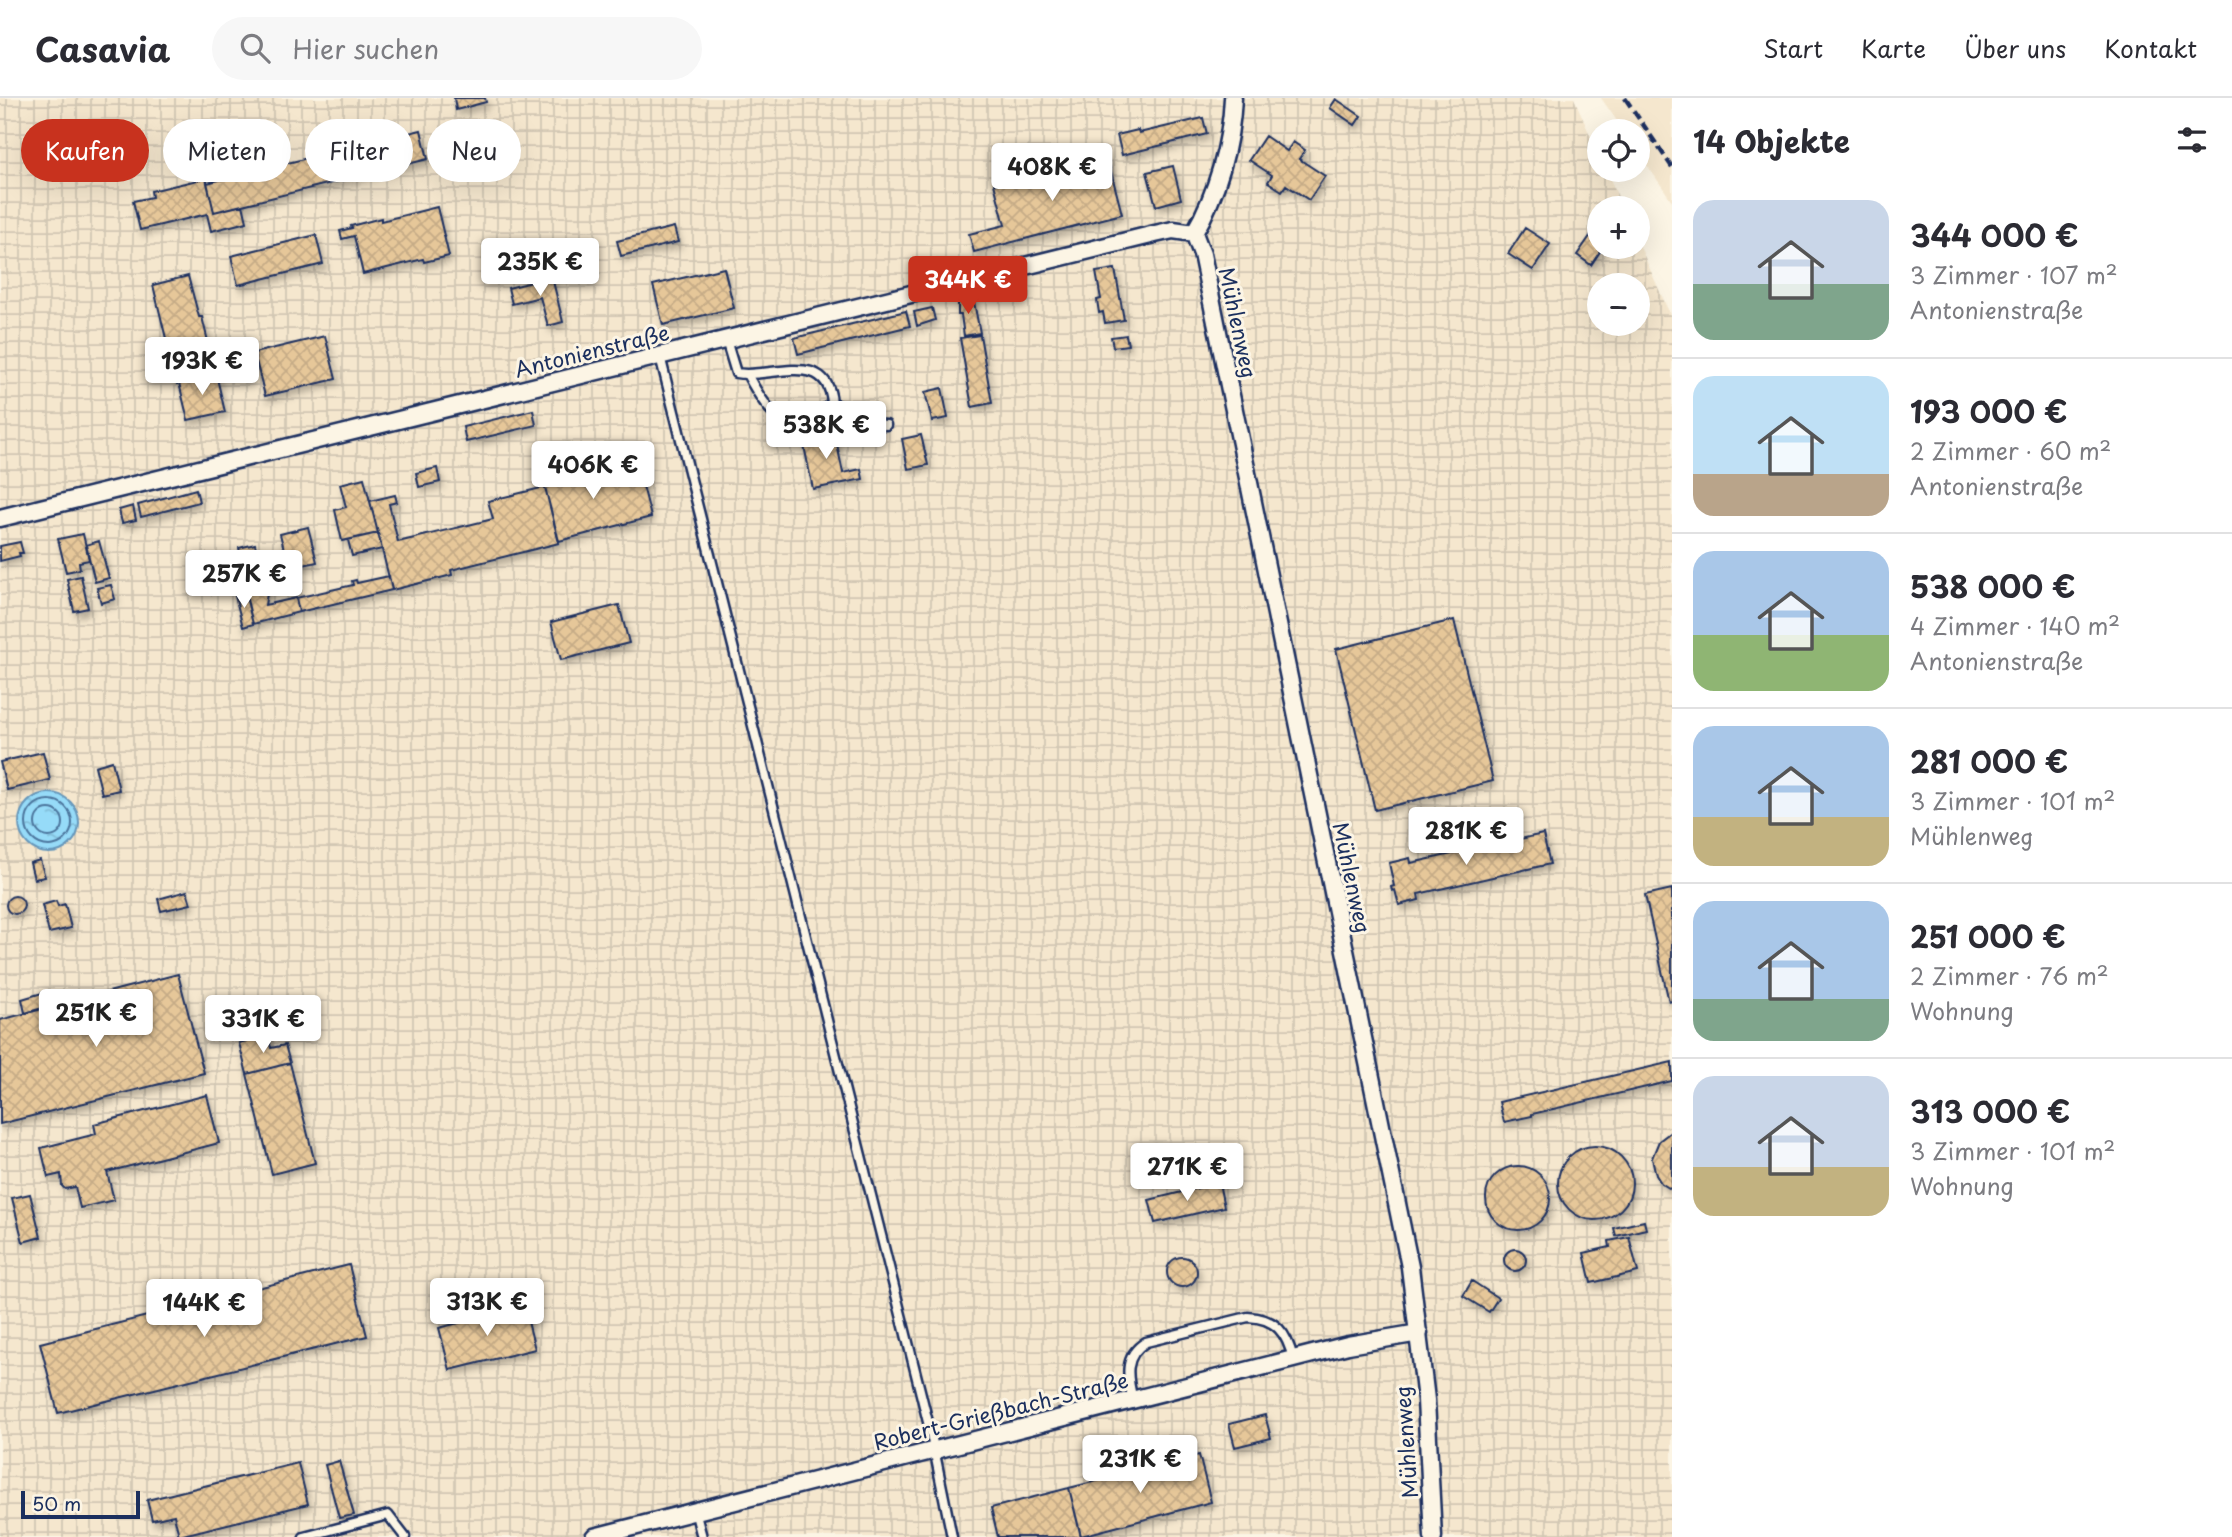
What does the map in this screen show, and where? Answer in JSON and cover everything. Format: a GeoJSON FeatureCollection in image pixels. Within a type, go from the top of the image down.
{"type":"FeatureCollection","features":[{"type":"Feature","properties":{"kind":"street"},"geometry":{"type":"LineString","coordinates":[[1194,233],[1208,210],[1212,197],[1230,130],[1234,98]]}},
{"type":"Feature","properties":{"kind":"street","name":"Antonienstraße"},"geometry":{"type":"LineString","coordinates":[[0,517],[1154,234],[1173,230],[1194,233]]}},
{"type":"Feature","properties":{"kind":"street","name":"Mühlenweg"},"geometry":{"type":"LineString","coordinates":[[1194,233],[1202,254],[1406,1248],[1426,1400],[1433,1537]]}},
{"type":"Feature","properties":{"kind":"street","name":"Robert-Grießbach-Straße"},"geometry":{"type":"LineString","coordinates":[[594,1537],[1348,1345],[1419,1333]]}},
{"type":"Feature","properties":{"kind":"lane"},"geometry":{"type":"LineString","coordinates":[[726,340],[736,373],[748,376],[779,370],[812,372],[820,376],[831,391],[832,403]]}},
{"type":"Feature","properties":{"kind":"lane"},"geometry":{"type":"LineString","coordinates":[[660,356],[934,1450],[952,1537]]}},
{"type":"Feature","properties":{"kind":"lane"},"geometry":{"type":"LineString","coordinates":[[748,376],[774,416],[790,421],[806,421],[832,403]]}},
{"type":"Feature","properties":{"kind":"lane"},"geometry":{"type":"LineString","coordinates":[[832,403],[875,424],[886,425]]}},
{"type":"Feature","properties":{"kind":"lane"},"geometry":{"type":"LineString","coordinates":[[1133,1400],[1127,1368],[1130,1357],[1146,1342],[1248,1317],[1259,1317],[1278,1325],[1289,1342],[1293,1359]]}},
{"type":"Feature","properties":{"kind":"lane"},"geometry":{"type":"LineString","coordinates":[[695,1511],[702,1537]]}},
{"type":"Feature","properties":{"kind":"lane"},"geometry":{"type":"LineString","coordinates":[[304,1537],[388,1516],[405,1537]]}},
{"type":"Feature","properties":{"kind":"shaded area"},"geometry":{"type":"Polygon","coordinates":[[[0,98],[1574,98],[1587,128],[1587,182],[1611,182],[1618,196],[1587,196],[1587,259],[1646,259],[1672,319],[1672,1537],[0,1537],[0,98]]]}},
{"type":"Feature","properties":{"kind":"shaded area"},"geometry":{"type":"Polygon","coordinates":[[[1601,98],[1672,98],[1672,201],[1650,169],[1650,119],[1616,119],[1601,98]]]}},
{"type":"Feature","properties":{"kind":"water"},"geometry":{"type":"Polygon","coordinates":[[[49,793],[66,798],[74,806],[79,823],[74,840],[66,848],[49,853],[32,848],[24,840],[19,823],[24,806],[32,798],[49,793]]]}},
{"type":"Feature","properties":{"kind":"building"},"geometry":{"type":"Polygon","coordinates":[[[454,98],[485,98],[486,102],[456,110],[454,98]]]}},
{"type":"Feature","properties":{"kind":"building"},"geometry":{"type":"Polygon","coordinates":[[[1336,99],[1361,116],[1355,125],[1330,108],[1336,99]]]}},
{"type":"Feature","properties":{"kind":"building"},"geometry":{"type":"Polygon","coordinates":[[[1203,118],[1207,134],[1122,155],[1117,135],[1138,130],[1139,133],[1203,118]]]}},
{"type":"Feature","properties":{"kind":"building"},"geometry":{"type":"Polygon","coordinates":[[[421,130],[427,159],[413,163],[413,132],[421,130]]]}},
{"type":"Feature","properties":{"kind":"building"},"geometry":{"type":"Polygon","coordinates":[[[1265,136],[1287,151],[1293,142],[1305,150],[1299,159],[1325,176],[1309,200],[1286,185],[1282,191],[1268,182],[1272,175],[1249,160],[1265,136]]]}},
{"type":"Feature","properties":{"kind":"building"},"geometry":{"type":"Polygon","coordinates":[[[1107,156],[1122,214],[974,252],[969,234],[1005,225],[994,184],[1107,156]]]}},
{"type":"Feature","properties":{"kind":"building"},"geometry":{"type":"Polygon","coordinates":[[[305,159],[305,182],[335,182],[214,212],[207,183],[291,182],[291,162],[305,159]]]}},
{"type":"Feature","properties":{"kind":"building"},"geometry":{"type":"Polygon","coordinates":[[[1173,166],[1181,199],[1156,206],[1147,172],[1173,166]]]}},
{"type":"Feature","properties":{"kind":"building"},"geometry":{"type":"Polygon","coordinates":[[[189,182],[207,182],[214,212],[243,205],[247,222],[211,231],[207,214],[140,230],[133,201],[152,197],[151,191],[189,182]]]}},
{"type":"Feature","properties":{"kind":"building"},"geometry":{"type":"Polygon","coordinates":[[[437,207],[449,256],[424,262],[423,259],[363,274],[354,236],[342,239],[340,231],[352,228],[351,226],[437,207]]]}},
{"type":"Feature","properties":{"kind":"building"},"geometry":{"type":"Polygon","coordinates":[[[674,227],[678,242],[621,256],[617,241],[674,227]]]}},
{"type":"Feature","properties":{"kind":"building"},"geometry":{"type":"Polygon","coordinates":[[[1525,228],[1550,244],[1533,270],[1508,254],[1525,228]]]}},
{"type":"Feature","properties":{"kind":"building"},"geometry":{"type":"Polygon","coordinates":[[[316,235],[323,264],[238,285],[231,256],[316,235]]]}},
{"type":"Feature","properties":{"kind":"building"},"geometry":{"type":"Polygon","coordinates":[[[1587,241],[1587,259],[1595,259],[1591,265],[1577,255],[1587,241]]]}},
{"type":"Feature","properties":{"kind":"building"},"geometry":{"type":"Polygon","coordinates":[[[724,268],[734,308],[663,325],[653,285],[724,268]]]}},
{"type":"Feature","properties":{"kind":"building"},"geometry":{"type":"Polygon","coordinates":[[[1115,269],[1124,320],[1105,323],[1103,312],[1099,313],[1097,300],[1101,299],[1096,272],[1115,269]]]}},
{"type":"Feature","properties":{"kind":"building"},"geometry":{"type":"Polygon","coordinates":[[[188,276],[199,317],[202,317],[216,374],[177,384],[153,285],[188,276]]]}},
{"type":"Feature","properties":{"kind":"building"},"geometry":{"type":"Polygon","coordinates":[[[552,277],[563,322],[548,326],[540,297],[512,304],[508,288],[552,277]]]}},
{"type":"Feature","properties":{"kind":"building"},"geometry":{"type":"Polygon","coordinates":[[[973,297],[980,333],[964,336],[961,315],[958,315],[958,299],[973,297]]]}},
{"type":"Feature","properties":{"kind":"building"},"geometry":{"type":"Polygon","coordinates":[[[932,308],[935,320],[917,326],[914,312],[932,308]]]}},
{"type":"Feature","properties":{"kind":"building"},"geometry":{"type":"Polygon","coordinates":[[[906,311],[910,326],[798,354],[794,338],[906,311]]]}},
{"type":"Feature","properties":{"kind":"building"},"geometry":{"type":"Polygon","coordinates":[[[980,335],[992,403],[972,407],[960,338],[980,335]]]}},
{"type":"Feature","properties":{"kind":"building"},"geometry":{"type":"Polygon","coordinates":[[[1126,335],[1128,345],[1113,347],[1111,337],[1126,335]]]}},
{"type":"Feature","properties":{"kind":"building"},"geometry":{"type":"Polygon","coordinates":[[[325,336],[336,379],[265,396],[254,353],[325,336]]]}},
{"type":"Feature","properties":{"kind":"building"},"geometry":{"type":"Polygon","coordinates":[[[216,374],[225,412],[188,420],[179,383],[216,374]]]}},
{"type":"Feature","properties":{"kind":"building"},"geometry":{"type":"Polygon","coordinates":[[[942,388],[948,418],[932,421],[925,392],[942,388]]]}},
{"type":"Feature","properties":{"kind":"building"},"geometry":{"type":"Polygon","coordinates":[[[533,410],[536,425],[466,442],[463,427],[533,410]]]}},
{"type":"Feature","properties":{"kind":"building"},"geometry":{"type":"Polygon","coordinates":[[[834,430],[843,473],[861,469],[863,479],[813,489],[802,436],[834,430]]]}},
{"type":"Feature","properties":{"kind":"building"},"geometry":{"type":"Polygon","coordinates":[[[921,435],[928,465],[908,469],[902,439],[921,435]]]}},
{"type":"Feature","properties":{"kind":"building"},"geometry":{"type":"Polygon","coordinates":[[[600,461],[606,483],[640,474],[651,517],[559,541],[542,476],[600,461]]]}},
{"type":"Feature","properties":{"kind":"building"},"geometry":{"type":"Polygon","coordinates":[[[437,468],[440,482],[419,487],[416,473],[437,468]]]}},
{"type":"Feature","properties":{"kind":"building"},"geometry":{"type":"Polygon","coordinates":[[[364,478],[378,533],[342,541],[335,510],[346,507],[340,484],[364,478]]]}},
{"type":"Feature","properties":{"kind":"building"},"geometry":{"type":"Polygon","coordinates":[[[545,487],[559,543],[451,570],[452,575],[392,590],[370,501],[395,495],[397,502],[389,504],[398,542],[493,519],[488,501],[545,487]]]}},
{"type":"Feature","properties":{"kind":"building"},"geometry":{"type":"Polygon","coordinates":[[[196,489],[199,502],[141,517],[138,505],[196,489]]]}},
{"type":"Feature","properties":{"kind":"building"},"geometry":{"type":"Polygon","coordinates":[[[133,506],[136,520],[122,523],[119,510],[133,506]]]}},
{"type":"Feature","properties":{"kind":"building"},"geometry":{"type":"Polygon","coordinates":[[[308,527],[317,562],[289,568],[280,534],[308,527]]]}},
{"type":"Feature","properties":{"kind":"building"},"geometry":{"type":"Polygon","coordinates":[[[378,533],[382,549],[352,556],[348,540],[378,533]]]}},
{"type":"Feature","properties":{"kind":"building"},"geometry":{"type":"Polygon","coordinates":[[[83,534],[89,560],[79,562],[80,569],[66,572],[58,539],[83,534]]]}},
{"type":"Feature","properties":{"kind":"building"},"geometry":{"type":"Polygon","coordinates":[[[99,541],[109,578],[95,582],[86,545],[99,541]]]}},
{"type":"Feature","properties":{"kind":"building"},"geometry":{"type":"Polygon","coordinates":[[[20,542],[23,553],[19,553],[20,556],[0,561],[0,546],[20,542]]]}},
{"type":"Feature","properties":{"kind":"building"},"geometry":{"type":"Polygon","coordinates":[[[255,544],[258,557],[242,561],[239,548],[255,544]]]}},
{"type":"Feature","properties":{"kind":"building"},"geometry":{"type":"Polygon","coordinates":[[[259,562],[267,594],[265,605],[296,598],[299,612],[253,624],[239,567],[259,562]]]}},
{"type":"Feature","properties":{"kind":"building"},"geometry":{"type":"Polygon","coordinates":[[[81,576],[88,608],[74,611],[67,579],[81,576]]]}},
{"type":"Feature","properties":{"kind":"building"},"geometry":{"type":"Polygon","coordinates":[[[389,576],[392,590],[299,612],[296,598],[353,585],[352,581],[356,580],[357,583],[389,576]]]}},
{"type":"Feature","properties":{"kind":"building"},"geometry":{"type":"Polygon","coordinates":[[[111,585],[115,599],[101,603],[97,588],[111,585]]]}},
{"type":"Feature","properties":{"kind":"building"},"geometry":{"type":"Polygon","coordinates":[[[245,593],[253,624],[243,627],[235,596],[245,593]]]}},
{"type":"Feature","properties":{"kind":"building"},"geometry":{"type":"Polygon","coordinates":[[[619,605],[629,643],[561,660],[551,622],[619,605]]]}},
{"type":"Feature","properties":{"kind":"building"},"geometry":{"type":"Polygon","coordinates":[[[1454,620],[1493,781],[1375,810],[1336,649],[1454,620]]]}},
{"type":"Feature","properties":{"kind":"building"},"geometry":{"type":"Polygon","coordinates":[[[43,752],[50,780],[7,790],[0,762],[43,752]]]}},
{"type":"Feature","properties":{"kind":"building"},"geometry":{"type":"Polygon","coordinates":[[[112,761],[119,790],[102,794],[95,766],[112,761]]]}},
{"type":"Feature","properties":{"kind":"building"},"geometry":{"type":"Polygon","coordinates":[[[1543,834],[1550,864],[1418,894],[1419,900],[1399,905],[1395,890],[1392,891],[1391,887],[1394,886],[1389,863],[1410,858],[1411,863],[1543,834]]]}},
{"type":"Feature","properties":{"kind":"building"},"geometry":{"type":"Polygon","coordinates":[[[40,860],[45,877],[34,879],[30,863],[40,860]]]}},
{"type":"Feature","properties":{"kind":"building"},"geometry":{"type":"Polygon","coordinates":[[[1672,889],[1672,1001],[1669,1002],[1645,895],[1672,889]]]}},
{"type":"Feature","properties":{"kind":"building"},"geometry":{"type":"Polygon","coordinates":[[[187,891],[191,904],[161,911],[158,899],[187,891]]]}},
{"type":"Feature","properties":{"kind":"building"},"geometry":{"type":"Polygon","coordinates":[[[15,896],[21,899],[24,905],[21,911],[15,914],[9,911],[6,905],[9,899],[15,896]]]}},
{"type":"Feature","properties":{"kind":"building"},"geometry":{"type":"Polygon","coordinates":[[[56,901],[58,906],[65,904],[71,928],[49,933],[42,905],[56,901]]]}},
{"type":"Feature","properties":{"kind":"building"},"geometry":{"type":"Polygon","coordinates":[[[178,974],[204,1073],[0,1124],[0,1020],[178,974]]]}},
{"type":"Feature","properties":{"kind":"building"},"geometry":{"type":"Polygon","coordinates":[[[42,993],[46,1007],[25,1013],[22,999],[42,993]]]}},
{"type":"Feature","properties":{"kind":"building"},"geometry":{"type":"Polygon","coordinates":[[[268,1035],[271,1048],[285,1045],[290,1063],[247,1074],[239,1043],[268,1035]]]}},
{"type":"Feature","properties":{"kind":"building"},"geometry":{"type":"Polygon","coordinates":[[[1672,1062],[1672,1081],[1504,1122],[1499,1102],[1672,1062]]]}},
{"type":"Feature","properties":{"kind":"building"},"geometry":{"type":"Polygon","coordinates":[[[290,1063],[315,1163],[272,1174],[247,1074],[290,1063]]]}},
{"type":"Feature","properties":{"kind":"building"},"geometry":{"type":"Polygon","coordinates":[[[207,1095],[219,1143],[107,1172],[114,1200],[80,1208],[75,1187],[65,1189],[62,1186],[61,1174],[48,1177],[41,1148],[96,1134],[94,1124],[207,1095]]]}},
{"type":"Feature","properties":{"kind":"building"},"geometry":{"type":"Polygon","coordinates":[[[1672,1131],[1672,1190],[1661,1183],[1656,1175],[1652,1158],[1659,1141],[1672,1131]]]}},
{"type":"Feature","properties":{"kind":"building"},"geometry":{"type":"Polygon","coordinates":[[[1595,1146],[1609,1149],[1621,1157],[1629,1169],[1632,1183],[1629,1197],[1621,1209],[1609,1217],[1595,1220],[1581,1217],[1569,1209],[1561,1197],[1558,1183],[1561,1169],[1569,1157],[1581,1149],[1595,1146]]]}},
{"type":"Feature","properties":{"kind":"building"},"geometry":{"type":"Polygon","coordinates":[[[1518,1166],[1541,1175],[1550,1198],[1541,1221],[1518,1230],[1495,1221],[1486,1198],[1495,1175],[1518,1166]]]}},
{"type":"Feature","properties":{"kind":"building"},"geometry":{"type":"Polygon","coordinates":[[[1219,1183],[1224,1207],[1155,1223],[1149,1200],[1219,1183]]]}},
{"type":"Feature","properties":{"kind":"building"},"geometry":{"type":"Polygon","coordinates":[[[30,1194],[41,1237],[23,1242],[12,1198],[30,1194]]]}},
{"type":"Feature","properties":{"kind":"building"},"geometry":{"type":"Polygon","coordinates":[[[1644,1221],[1646,1229],[1616,1236],[1614,1228],[1644,1221]]]}},
{"type":"Feature","properties":{"kind":"building"},"geometry":{"type":"Polygon","coordinates":[[[1629,1237],[1638,1272],[1591,1283],[1584,1253],[1610,1247],[1609,1241],[1629,1237]]]}},
{"type":"Feature","properties":{"kind":"building"},"geometry":{"type":"Polygon","coordinates":[[[1515,1249],[1523,1252],[1526,1260],[1523,1268],[1515,1271],[1507,1268],[1504,1260],[1507,1252],[1515,1249]]]}},
{"type":"Feature","properties":{"kind":"building"},"geometry":{"type":"Polygon","coordinates":[[[1182,1257],[1193,1261],[1197,1272],[1193,1283],[1182,1287],[1171,1283],[1167,1272],[1171,1261],[1182,1257]]]}},
{"type":"Feature","properties":{"kind":"building"},"geometry":{"type":"Polygon","coordinates":[[[349,1265],[367,1336],[58,1413],[40,1343],[349,1265]]]}},
{"type":"Feature","properties":{"kind":"building"},"geometry":{"type":"Polygon","coordinates":[[[1472,1281],[1498,1298],[1489,1312],[1463,1296],[1472,1281]]]}},
{"type":"Feature","properties":{"kind":"building"},"geometry":{"type":"Polygon","coordinates":[[[524,1306],[535,1349],[450,1370],[439,1328],[524,1306]]]}},
{"type":"Feature","properties":{"kind":"building"},"geometry":{"type":"Polygon","coordinates":[[[1265,1415],[1271,1438],[1235,1447],[1229,1424],[1265,1415]]]}},
{"type":"Feature","properties":{"kind":"building"},"geometry":{"type":"Polygon","coordinates":[[[1199,1455],[1211,1502],[1081,1536],[1069,1488],[1199,1455]]]}},
{"type":"Feature","properties":{"kind":"building"},"geometry":{"type":"Polygon","coordinates":[[[339,1461],[354,1515],[339,1518],[325,1465],[339,1461]]]}},
{"type":"Feature","properties":{"kind":"building"},"geometry":{"type":"Polygon","coordinates":[[[298,1463],[308,1504],[179,1536],[174,1515],[152,1520],[147,1500],[298,1463]]]}},
{"type":"Feature","properties":{"kind":"building"},"geometry":{"type":"Polygon","coordinates":[[[1069,1488],[1081,1537],[998,1537],[991,1508],[1069,1488]]]}},
{"type":"Feature","properties":{"kind":"railway"},"geometry":{"type":"LineString","coordinates":[[1625,98],[1672,167]]}}]}
